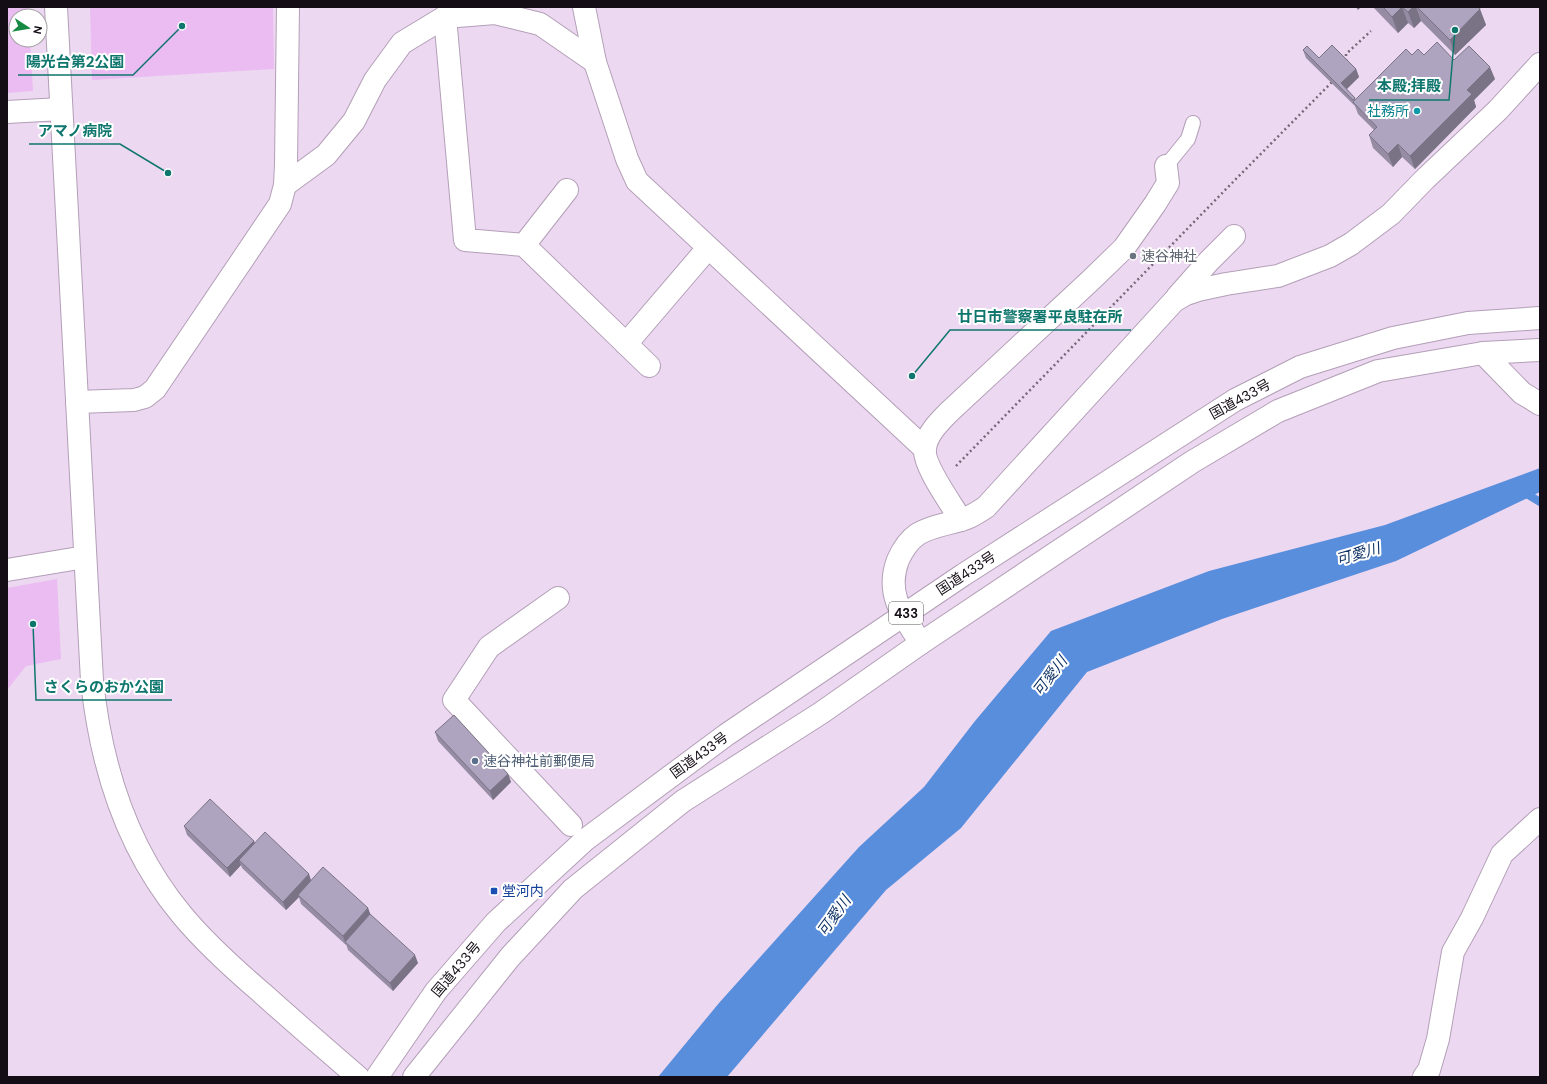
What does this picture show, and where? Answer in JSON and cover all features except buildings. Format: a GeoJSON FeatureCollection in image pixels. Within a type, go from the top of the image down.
{"type":"FeatureCollection","features":[{"type":"Feature","properties":{"kind":"main road"},"geometry":{"type":"LineString","coordinates":[[56,7],[92,681],[96,717],[112,788],[125,821],[141,854],[160,885],[181,914],[205,941],[231,966],[352,1071],[360,1072],[382,1068]]}},
{"type":"Feature","properties":{"kind":"main road"},"geometry":{"type":"LineString","coordinates":[[77,402],[134,400],[145,397],[155,389],[280,204],[285,185],[288,7]]}},
{"type":"Feature","properties":{"kind":"main road"},"geometry":{"type":"LineString","coordinates":[[584,7],[595,62],[627,159],[637,181],[925,449]]}},
{"type":"Feature","properties":{"kind":"main road"},"geometry":{"type":"LineString","coordinates":[[285,185],[326,155],[354,121],[375,80],[402,43],[445,17],[495,13],[540,24],[595,62]]}},
{"type":"Feature","properties":{"kind":"main road"},"geometry":{"type":"LineString","coordinates":[[445,17],[465,240],[524,245],[649,366]]}},
{"type":"Feature","properties":{"kind":"main road"},"geometry":{"type":"LineString","coordinates":[[1175,299],[1198,290],[1278,276],[1330,256],[1351,244],[1391,214],[1425,179],[1498,110],[1540,64]]}},
{"type":"Feature","properties":{"kind":"main road"},"geometry":{"type":"LineString","coordinates":[[7,112],[61,109]]}},
{"type":"Feature","properties":{"kind":"main road"},"geometry":{"type":"LineString","coordinates":[[961,520],[926,462],[925,449],[929,437],[939,422],[949,412],[1124,248],[1156,204],[1168,182],[1166,166]]}},
{"type":"Feature","properties":{"kind":"main road"},"geometry":{"type":"LineString","coordinates":[[524,245],[567,190]]}},
{"type":"Feature","properties":{"kind":"main road"},"geometry":{"type":"LineString","coordinates":[[921,643],[902,616],[894,594],[894,572],[902,551],[917,535],[938,526],[961,520],[976,513],[993,500],[1208,261],[1234,236]]}},
{"type":"Feature","properties":{"kind":"main road"},"geometry":{"type":"LineString","coordinates":[[626,344],[708,248]]}},
{"type":"Feature","properties":{"kind":"main road","name":"国道433号"},"geometry":{"type":"LineString","coordinates":[[382,1068],[436,991],[496,922],[585,840],[726,735],[902,616],[1094,490],[1235,400],[1300,367],[1393,338],[1468,322],[1540,318]]}},
{"type":"Feature","properties":{"kind":"main road","name":"国道433号"},"geometry":{"type":"LineString","coordinates":[[414,1077],[510,957],[574,889],[683,801],[821,713],[921,643],[1192,462],[1278,411],[1378,372],[1483,353],[1540,350]]}},
{"type":"Feature","properties":{"kind":"main road"},"geometry":{"type":"LineString","coordinates":[[1483,353],[1522,393],[1540,404]]}},
{"type":"Feature","properties":{"kind":"main road"},"geometry":{"type":"LineString","coordinates":[[7,570],[86,556]]}},
{"type":"Feature","properties":{"kind":"main road"},"geometry":{"type":"LineString","coordinates":[[558,598],[489,647],[454,700],[571,825]]}},
{"type":"Feature","properties":{"kind":"main road"},"geometry":{"type":"LineString","coordinates":[[1424,1077],[1429,1070],[1438,1039],[1453,952],[1472,918],[1502,854],[1540,819]]}},
{"type":"Feature","properties":{"kind":"lane"},"geometry":{"type":"LineString","coordinates":[[1166,166],[1188,139],[1193,123]]}},
{"type":"Feature","properties":{"kind":"path"},"geometry":{"type":"LineString","coordinates":[[1347,65],[1346,54],[1371,32]]}},
{"type":"Feature","properties":{"kind":"path"},"geometry":{"type":"LineString","coordinates":[[939,484],[1337,77]]}},
{"type":"Feature","properties":{"kind":"shaded area"},"geometry":{"type":"Polygon","coordinates":[[[7,7],[28,7],[8,8],[8,48],[30,48],[33,91],[7,93],[7,7]]]}},
{"type":"Feature","properties":{"kind":"shaded area"},"geometry":{"type":"Polygon","coordinates":[[[90,7],[273,7],[274,69],[92,80],[90,7]]]}},
{"type":"Feature","properties":{"kind":"shaded area"},"geometry":{"type":"Polygon","coordinates":[[[57,579],[61,659],[26,666],[7,690],[7,588],[57,579]]]}},
{"type":"Feature","properties":{"kind":"water","name":"可愛川"},"geometry":{"type":"Polygon","coordinates":[[[1540,468],[1540,492],[1396,561],[1222,619],[1087,672],[961,828],[886,890],[727,1077],[658,1077],[719,1003],[859,847],[924,787],[975,721],[1051,631],[1209,571],[1385,525],[1540,468]]]}},
{"type":"Feature","properties":{"kind":"waterway"},"geometry":{"type":"LineString","coordinates":[[1522,491],[1540,502]]}},
{"type":"Feature","properties":{"kind":"place","name":"陽光台第2公園"},"geometry":{"type":"Point","coordinates":[182,26]}},
{"type":"Feature","properties":{"kind":"place","name":"本殿;拝殿"},"geometry":{"type":"Point","coordinates":[1455,30]}},
{"type":"Feature","properties":{"kind":"place","name":"社務所"},"geometry":{"type":"Point","coordinates":[1417,111]}},
{"type":"Feature","properties":{"kind":"place","name":"アマノ病院"},"geometry":{"type":"Point","coordinates":[168,173]}},
{"type":"Feature","properties":{"kind":"place","name":"速谷神社"},"geometry":{"type":"Point","coordinates":[1133,256]}},
{"type":"Feature","properties":{"kind":"place","name":"廿日市警察署平良駐在所"},"geometry":{"type":"Point","coordinates":[912,376]}},
{"type":"Feature","properties":{"kind":"place","name":"さくらのおか公園"},"geometry":{"type":"Point","coordinates":[33,624]}},
{"type":"Feature","properties":{"kind":"place","name":"速谷神社前郵便局"},"geometry":{"type":"Point","coordinates":[475,761]}},
{"type":"Feature","properties":{"kind":"place","name":"堂河内"},"geometry":{"type":"Point","coordinates":[494,891]}}]}
